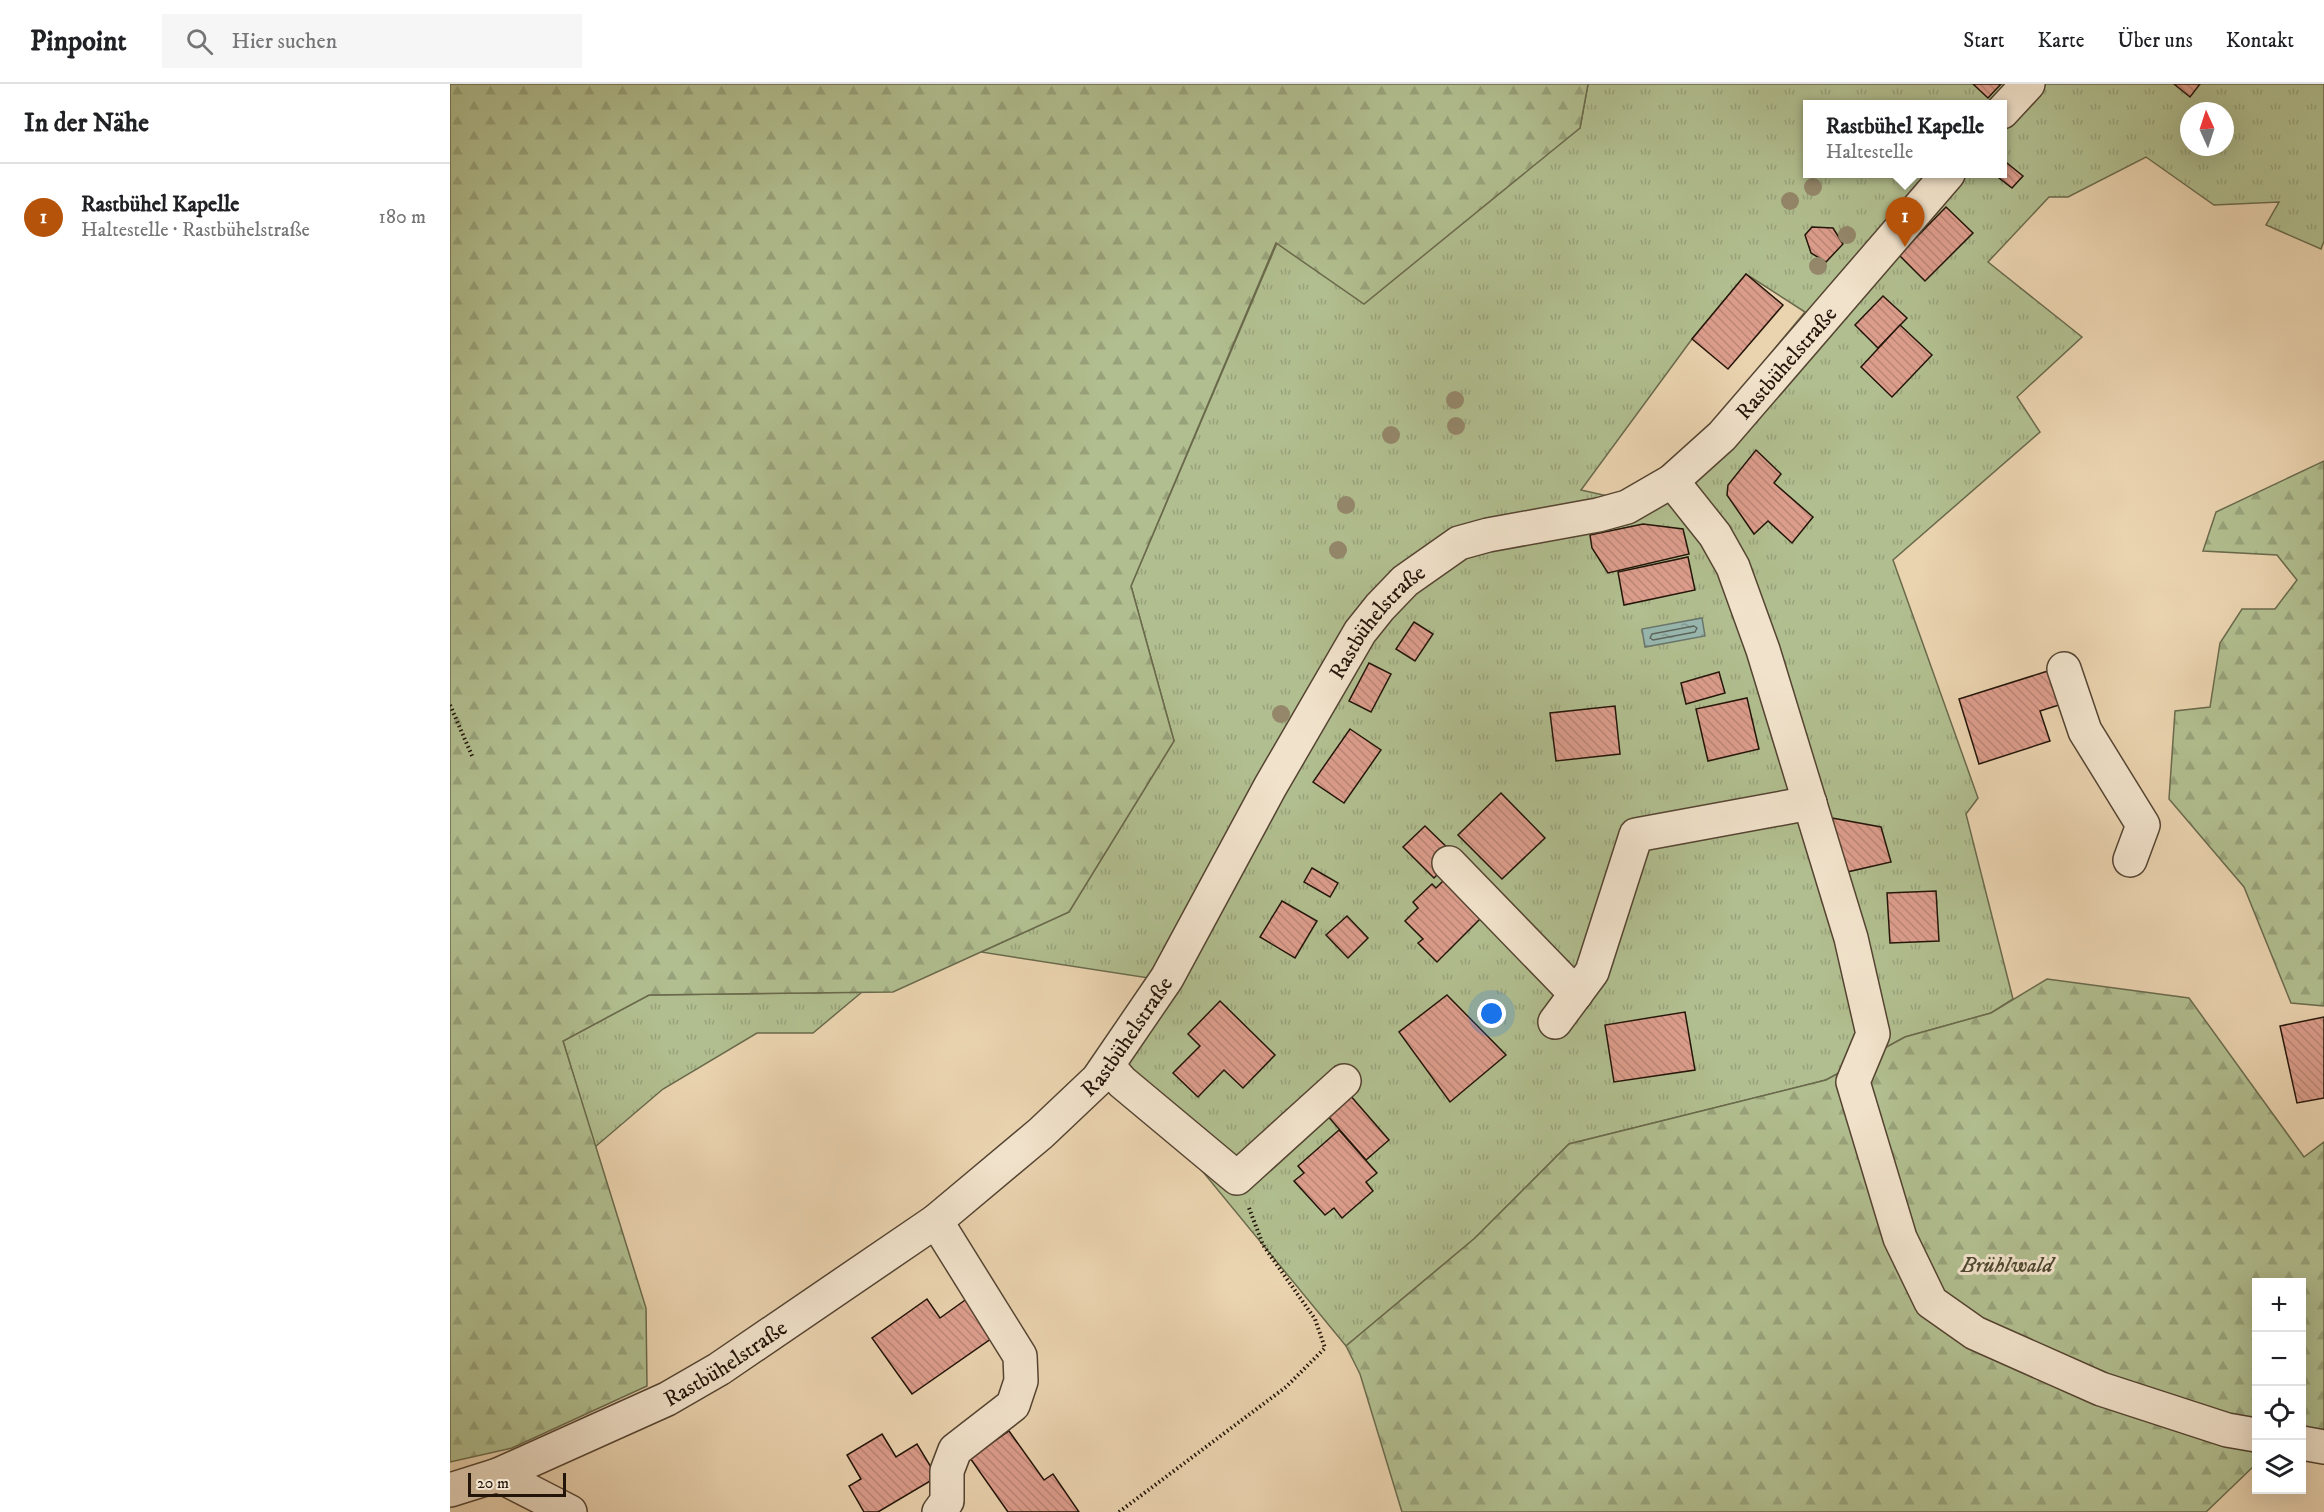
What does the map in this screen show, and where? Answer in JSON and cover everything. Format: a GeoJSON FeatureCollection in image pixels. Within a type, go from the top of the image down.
{"type":"FeatureCollection","features":[{"type":"Feature","properties":{"kind":"street"},"geometry":{"type":"LineString","coordinates":[[2007,107],[2028,84]]}},
{"type":"Feature","properties":{"kind":"street","name":"Rastbühelstraße"},"geometry":{"type":"LineString","coordinates":[[450,1490],[498,1475],[667,1399],[737,1357],[936,1221],[1041,1133],[1108,1066],[1167,978],[1270,787],[1360,632],[1405,581],[1432,559],[1459,543],[1627,507],[1672,481],[1722,436],[1945,178]]}},
{"type":"Feature","properties":{"kind":"street"},"geometry":{"type":"LineString","coordinates":[[1672,481],[1715,535],[1734,567],[1763,650],[1851,938],[1873,1034],[1853,1082],[1900,1238],[1931,1302],[1975,1333],[2101,1389],[2228,1430],[2252,1434]]}},
{"type":"Feature","properties":{"kind":"street"},"geometry":{"type":"LineString","coordinates":[[2064,669],[2085,731],[2143,825],[2130,860]]}},
{"type":"Feature","properties":{"kind":"street"},"geometry":{"type":"LineString","coordinates":[[1555,1022],[1592,972],[1636,835],[1810,803]]}},
{"type":"Feature","properties":{"kind":"street"},"geometry":{"type":"LineString","coordinates":[[1449,863],[1576,994]]}},
{"type":"Feature","properties":{"kind":"street"},"geometry":{"type":"LineString","coordinates":[[1108,1066],[1122,1082],[1237,1178],[1344,1082]]}},
{"type":"Feature","properties":{"kind":"street"},"geometry":{"type":"LineString","coordinates":[[936,1221],[1020,1356],[1021,1381],[1013,1405],[955,1450],[947,1471],[947,1501],[939,1512]]}},
{"type":"Feature","properties":{"kind":"street"},"geometry":{"type":"LineString","coordinates":[[2306,1444],[2324,1447]]}},
{"type":"Feature","properties":{"kind":"street"},"geometry":{"type":"LineString","coordinates":[[498,1475],[570,1512]]}},
{"type":"Feature","properties":{"kind":"path"},"geometry":{"type":"LineString","coordinates":[[450,705],[473,759]]}},
{"type":"Feature","properties":{"kind":"path"},"geometry":{"type":"LineString","coordinates":[[1119,1512],[1286,1387],[1325,1348],[1315,1319],[1263,1245],[1237,1178]]}},
{"type":"Feature","properties":{"kind":"green space"},"geometry":{"type":"Polygon","coordinates":[[[450,84],[1588,84],[1580,128],[1364,304],[1276,243],[1131,586],[1174,741],[1069,912],[893,992],[649,995],[563,1041],[646,1308],[647,1386],[512,1448],[450,1462],[450,84]]]}},
{"type":"Feature","properties":{"kind":"green space"},"geometry":{"type":"Polygon","coordinates":[[[1588,84],[2324,84],[2324,241],[2321,249],[2266,225],[2279,202],[2214,205],[2146,157],[2068,197],[2049,197],[1988,262],[2082,337],[2017,397],[2040,432],[1893,560],[1978,798],[1966,814],[2013,999],[1991,1013],[1905,1037],[1826,1080],[1569,1144],[1475,1238],[1346,1346],[1102,1049],[1149,978],[981,952],[1069,912],[1174,741],[1131,586],[1277,243],[1580,128],[1588,84]],[[1746,274],[1692,339],[1581,490],[1612,497],[1649,485],[1722,412],[1805,312],[1746,274]]]}},
{"type":"Feature","properties":{"kind":"green space"},"geometry":{"type":"Polygon","coordinates":[[[2324,461],[2324,1006],[2291,1003],[2244,887],[2169,799],[2175,711],[2210,707],[2220,643],[2242,609],[2275,609],[2297,580],[2277,555],[2203,551],[2216,512],[2324,461]]]}},
{"type":"Feature","properties":{"kind":"green space","name":"Brühlwald"},"geometry":{"type":"Polygon","coordinates":[[[2047,979],[2189,998],[2304,1157],[2324,1142],[2324,1434],[2306,1432],[2306,1278],[2252,1278],[2252,1468],[2206,1512],[1402,1512],[1360,1374],[1346,1346],[1475,1238],[1569,1144],[1826,1080],[1905,1037],[1991,1013],[2047,979]]]}},
{"type":"Feature","properties":{"kind":"green space"},"geometry":{"type":"Polygon","coordinates":[[[862,992],[813,1033],[757,1033],[663,1089],[595,1147],[563,1041],[649,995],[862,992]]]}},
{"type":"Feature","properties":{"kind":"water"},"geometry":{"type":"Polygon","coordinates":[[[1702,618],[1705,636],[1645,647],[1642,629],[1702,618]]]}},
{"type":"Feature","properties":{"kind":"building"},"geometry":{"type":"Polygon","coordinates":[[[1973,84],[2001,84],[1988,98],[1973,84]]]}},
{"type":"Feature","properties":{"kind":"building"},"geometry":{"type":"Polygon","coordinates":[[[2174,84],[2200,84],[2190,97],[2174,84]]]}},
{"type":"Feature","properties":{"kind":"building"},"geometry":{"type":"Polygon","coordinates":[[[2007,163],[2023,176],[2012,188],[1999,178],[2007,178],[2007,163]]]}},
{"type":"Feature","properties":{"kind":"building"},"geometry":{"type":"Polygon","coordinates":[[[1946,207],[1973,233],[1925,281],[1899,255],[1946,207]]]}},
{"type":"Feature","properties":{"kind":"building"},"geometry":{"type":"Polygon","coordinates":[[[1812,227],[1833,228],[1843,244],[1826,262],[1811,253],[1805,235],[1812,227]]]}},
{"type":"Feature","properties":{"kind":"building"},"geometry":{"type":"Polygon","coordinates":[[[1746,274],[1783,305],[1728,369],[1692,339],[1746,274]]]}},
{"type":"Feature","properties":{"kind":"building"},"geometry":{"type":"Polygon","coordinates":[[[1883,296],[1907,318],[1878,348],[1855,325],[1883,296]]]}},
{"type":"Feature","properties":{"kind":"building"},"geometry":{"type":"Polygon","coordinates":[[[1900,325],[1932,355],[1892,397],[1861,367],[1900,325]]]}},
{"type":"Feature","properties":{"kind":"building"},"geometry":{"type":"Polygon","coordinates":[[[1756,450],[1781,474],[1774,483],[1813,517],[1792,543],[1768,521],[1754,534],[1727,495],[1728,485],[1756,450]]]}},
{"type":"Feature","properties":{"kind":"building"},"geometry":{"type":"Polygon","coordinates":[[[1643,524],[1683,529],[1689,554],[1608,573],[1592,548],[1590,535],[1643,524]]]}},
{"type":"Feature","properties":{"kind":"building"},"geometry":{"type":"Polygon","coordinates":[[[1688,557],[1695,590],[1624,605],[1618,572],[1688,557]]]}},
{"type":"Feature","properties":{"kind":"building"},"geometry":{"type":"Polygon","coordinates":[[[1414,622],[1433,634],[1415,661],[1396,649],[1414,622]]]}},
{"type":"Feature","properties":{"kind":"building"},"geometry":{"type":"Polygon","coordinates":[[[1369,663],[1391,674],[1371,712],[1349,701],[1369,663]]]}},
{"type":"Feature","properties":{"kind":"building"},"geometry":{"type":"Polygon","coordinates":[[[2051,670],[2062,704],[2040,711],[2050,741],[1979,764],[1959,699],[2051,670]]]}},
{"type":"Feature","properties":{"kind":"building"},"geometry":{"type":"Polygon","coordinates":[[[1719,672],[1725,693],[1686,704],[1681,683],[1719,672]]]}},
{"type":"Feature","properties":{"kind":"building"},"geometry":{"type":"Polygon","coordinates":[[[1747,698],[1759,749],[1708,761],[1696,709],[1747,698]]]}},
{"type":"Feature","properties":{"kind":"building"},"geometry":{"type":"Polygon","coordinates":[[[1615,706],[1620,754],[1556,761],[1550,713],[1615,706]]]}},
{"type":"Feature","properties":{"kind":"building"},"geometry":{"type":"Polygon","coordinates":[[[1350,729],[1381,750],[1344,803],[1313,782],[1350,729]]]}},
{"type":"Feature","properties":{"kind":"building"},"geometry":{"type":"Polygon","coordinates":[[[1501,793],[1545,838],[1502,879],[1458,835],[1501,793]]]}},
{"type":"Feature","properties":{"kind":"building"},"geometry":{"type":"Polygon","coordinates":[[[1832,818],[1881,827],[1891,862],[1847,872],[1832,818]]]}},
{"type":"Feature","properties":{"kind":"building"},"geometry":{"type":"Polygon","coordinates":[[[1425,826],[1456,856],[1434,878],[1403,847],[1425,826]]]}},
{"type":"Feature","properties":{"kind":"building"},"geometry":{"type":"Polygon","coordinates":[[[1312,868],[1338,883],[1330,897],[1304,882],[1312,868]]]}},
{"type":"Feature","properties":{"kind":"building"},"geometry":{"type":"Polygon","coordinates":[[[1447,877],[1484,915],[1437,962],[1418,943],[1423,939],[1405,921],[1418,908],[1413,902],[1432,884],[1436,888],[1447,877]]]}},
{"type":"Feature","properties":{"kind":"building"},"geometry":{"type":"Polygon","coordinates":[[[1936,891],[1939,941],[1890,943],[1887,893],[1936,891]]]}},
{"type":"Feature","properties":{"kind":"building"},"geometry":{"type":"Polygon","coordinates":[[[1282,901],[1317,921],[1295,958],[1260,937],[1282,901]]]}},
{"type":"Feature","properties":{"kind":"building"},"geometry":{"type":"Polygon","coordinates":[[[1347,916],[1368,938],[1348,958],[1326,935],[1347,916]]]}},
{"type":"Feature","properties":{"kind":"building"},"geometry":{"type":"Polygon","coordinates":[[[1447,995],[1506,1055],[1450,1102],[1399,1032],[1447,995]]]}},
{"type":"Feature","properties":{"kind":"building"},"geometry":{"type":"Polygon","coordinates":[[[1220,1001],[1275,1055],[1243,1088],[1224,1070],[1198,1097],[1173,1073],[1200,1046],[1188,1034],[1220,1001]]]}},
{"type":"Feature","properties":{"kind":"building"},"geometry":{"type":"Polygon","coordinates":[[[1685,1012],[1695,1070],[1614,1082],[1605,1025],[1685,1012]]]}},
{"type":"Feature","properties":{"kind":"building"},"geometry":{"type":"Polygon","coordinates":[[[2324,1017],[2324,1098],[2297,1103],[2280,1026],[2324,1017]]]}},
{"type":"Feature","properties":{"kind":"building"},"geometry":{"type":"Polygon","coordinates":[[[1349,1094],[1389,1140],[1366,1160],[1326,1114],[1349,1094]]]}},
{"type":"Feature","properties":{"kind":"building"},"geometry":{"type":"Polygon","coordinates":[[[1339,1130],[1377,1173],[1366,1182],[1373,1191],[1342,1218],[1334,1208],[1325,1215],[1294,1181],[1304,1173],[1298,1166],[1339,1130]]]}},
{"type":"Feature","properties":{"kind":"building"},"geometry":{"type":"Polygon","coordinates":[[[968,1298],[995,1336],[912,1394],[872,1338],[927,1299],[940,1318],[968,1298]]]}},
{"type":"Feature","properties":{"kind":"building"},"geometry":{"type":"Polygon","coordinates":[[[1009,1431],[1044,1480],[1053,1474],[1079,1512],[1008,1512],[970,1458],[1009,1431]]]}},
{"type":"Feature","properties":{"kind":"building"},"geometry":{"type":"Polygon","coordinates":[[[882,1434],[896,1457],[917,1444],[937,1477],[878,1512],[864,1512],[849,1486],[861,1479],[847,1455],[882,1434]]]}},
{"type":"Feature","properties":{"kind":"place","name":"Rastbühel Kapelle"},"geometry":{"type":"Point","coordinates":[1905,247]}}]}
